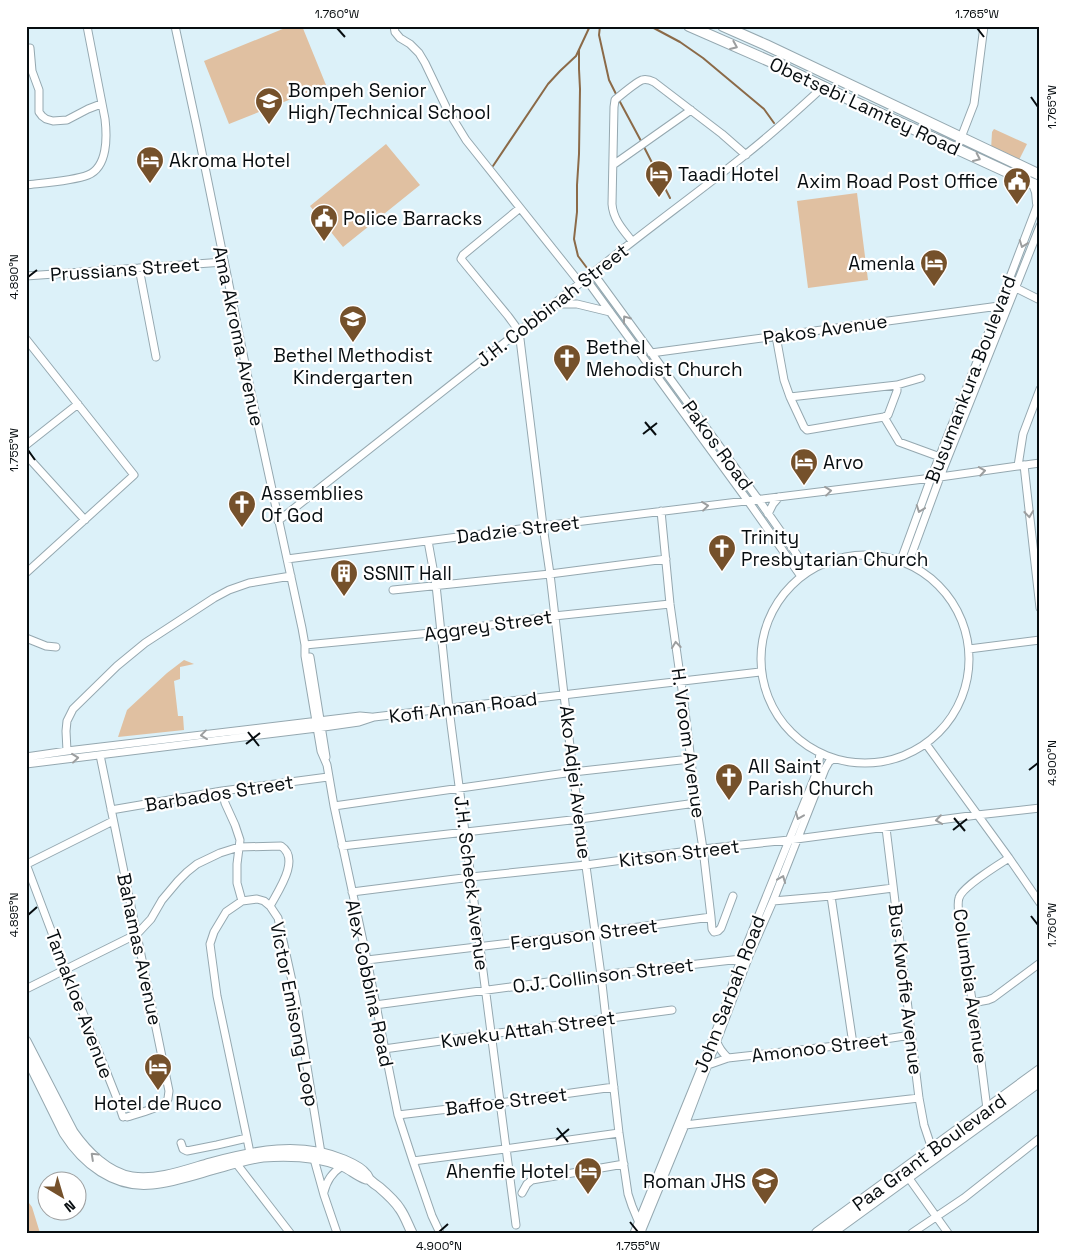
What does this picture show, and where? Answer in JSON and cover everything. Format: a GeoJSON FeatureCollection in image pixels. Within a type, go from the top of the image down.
{"type":"FeatureCollection","features":[{"type":"Feature","properties":{"kind":"main road","name":"Obetsebi Lamtey Road"},"geometry":{"type":"LineString","coordinates":[[689,26],[776,64],[824,88],[959,144]]}},
{"type":"Feature","properties":{"kind":"main road","name":"Obetsebi Lamtey Road"},"geometry":{"type":"LineString","coordinates":[[723,26],[766,45],[959,144],[1038,182]]}},
{"type":"Feature","properties":{"kind":"main road"},"geometry":{"type":"LineString","coordinates":[[1038,182],[1037,192],[1039,200]]}},
{"type":"Feature","properties":{"kind":"main road","name":"Paa Grant Boulevard"},"geometry":{"type":"LineString","coordinates":[[817,1233],[838,1228],[908,1177],[1022,1090],[1040,1070]]}},
{"type":"Feature","properties":{"kind":"main road","name":"Paa Grant Boulevard"},"geometry":{"type":"LineString","coordinates":[[838,1228],[932,1150],[987,1109],[1040,1081]]}},
{"type":"Feature","properties":{"kind":"street"},"geometry":{"type":"LineString","coordinates":[[26,185],[79,178],[90,174],[98,166],[106,148],[105,119],[87,26]]}},
{"type":"Feature","properties":{"kind":"street","name":"Ama Akroma Avenue"},"geometry":{"type":"LineString","coordinates":[[175,26],[278,521],[305,645],[310,656],[319,724]]}},
{"type":"Feature","properties":{"kind":"street","name":"Pakos Road"},"geometry":{"type":"LineString","coordinates":[[394,26],[400,38],[410,44],[422,58],[447,109],[466,140],[520,208],[610,312],[800,575]]}},
{"type":"Feature","properties":{"kind":"street"},"geometry":{"type":"LineString","coordinates":[[959,144],[974,104],[984,26]]}},
{"type":"Feature","properties":{"kind":"street"},"geometry":{"type":"LineString","coordinates":[[30,48],[32,71],[39,90],[39,112],[42,116],[53,121],[67,120],[102,104]]}},
{"type":"Feature","properties":{"kind":"street"},"geometry":{"type":"LineString","coordinates":[[632,242],[612,212],[614,107],[615,100],[627,90],[642,80],[648,79],[654,82],[746,154]]}},
{"type":"Feature","properties":{"kind":"street","name":"J.H. Cobbinah Street"},"geometry":{"type":"LineString","coordinates":[[278,521],[746,154],[824,88]]}},
{"type":"Feature","properties":{"kind":"street"},"geometry":{"type":"LineString","coordinates":[[613,165],[691,110]]}},
{"type":"Feature","properties":{"kind":"street","name":"Busumankura Boulevard"},"geometry":{"type":"LineString","coordinates":[[904,562],[931,478],[1039,200]]}},
{"type":"Feature","properties":{"kind":"street"},"geometry":{"type":"LineString","coordinates":[[519,331],[461,259],[463,254],[520,208]]}},
{"type":"Feature","properties":{"kind":"street","name":"Busumankura Boulevard"},"geometry":{"type":"LineString","coordinates":[[904,562],[1040,226]]}},
{"type":"Feature","properties":{"kind":"street","name":"Prussians Street"},"geometry":{"type":"LineString","coordinates":[[26,276],[224,262]]}},
{"type":"Feature","properties":{"kind":"street"},"geometry":{"type":"LineString","coordinates":[[139,268],[156,357]]}},
{"type":"Feature","properties":{"kind":"street","name":"Pakos Road"},"geometry":{"type":"LineString","coordinates":[[593,273],[758,499],[807,570]]}},
{"type":"Feature","properties":{"kind":"street"},"geometry":{"type":"LineString","coordinates":[[1016,288],[1040,300]]}},
{"type":"Feature","properties":{"kind":"street"},"geometry":{"type":"LineString","coordinates":[[554,304],[577,304],[610,312]]}},
{"type":"Feature","properties":{"kind":"street","name":"Pakos Avenue"},"geometry":{"type":"LineString","coordinates":[[651,353],[999,306]]}},
{"type":"Feature","properties":{"kind":"street","name":"Ako Adjei Avenue"},"geometry":{"type":"LineString","coordinates":[[519,331],[573,772],[601,975],[619,1133],[628,1194],[642,1232]]}},
{"type":"Feature","properties":{"kind":"street"},"geometry":{"type":"LineString","coordinates":[[776,336],[784,380],[790,397],[807,430],[888,415],[897,384]]}},
{"type":"Feature","properties":{"kind":"street"},"geometry":{"type":"LineString","coordinates":[[26,339],[134,475],[26,573]]}},
{"type":"Feature","properties":{"kind":"street"},"geometry":{"type":"LineString","coordinates":[[790,397],[897,384],[921,378]]}},
{"type":"Feature","properties":{"kind":"street"},"geometry":{"type":"LineString","coordinates":[[1040,389],[1023,434],[1021,465],[1038,571],[1040,608]]}},
{"type":"Feature","properties":{"kind":"street"},"geometry":{"type":"LineString","coordinates":[[26,445],[78,404]]}},
{"type":"Feature","properties":{"kind":"street"},"geometry":{"type":"LineString","coordinates":[[884,417],[899,442],[940,457]]}},
{"type":"Feature","properties":{"kind":"street"},"geometry":{"type":"LineString","coordinates":[[26,455],[85,520]]}},
{"type":"Feature","properties":{"kind":"street"},"geometry":{"type":"LineString","coordinates":[[931,478],[1040,464]]}},
{"type":"Feature","properties":{"kind":"street","name":"Dadzie Street"},"geometry":{"type":"LineString","coordinates":[[287,559],[931,478]]}},
{"type":"Feature","properties":{"kind":"street"},"geometry":{"type":"LineString","coordinates":[[768,514],[779,497]]}},
{"type":"Feature","properties":{"kind":"street","name":"H. Vroom Avenue"},"geometry":{"type":"LineString","coordinates":[[661,511],[670,604],[703,849],[710,917]]}},
{"type":"Feature","properties":{"kind":"street","name":"J.H. Scheck Avenue"},"geometry":{"type":"LineString","coordinates":[[428,541],[436,585],[449,709],[516,1225]]}},
{"type":"Feature","properties":{"kind":"street"},"geometry":{"type":"LineString","coordinates":[[869,554],[904,562],[927,574],[948,594],[962,620],[969,649],[968,676],[960,702],[946,725],[926,744],[908,754],[888,761],[867,764],[833,759],[802,743],[782,724],[768,701],[760,672],[760,651],[765,628],[775,606],[800,575],[823,562],[837,558],[869,554]]}},
{"type":"Feature","properties":{"kind":"street"},"geometry":{"type":"LineString","coordinates":[[393,590],[550,574],[666,559]]}},
{"type":"Feature","properties":{"kind":"street"},"geometry":{"type":"LineString","coordinates":[[67,751],[67,722],[73,709],[118,666],[146,643],[229,590],[249,583],[291,576]]}},
{"type":"Feature","properties":{"kind":"street","name":"Aggrey Street"},"geometry":{"type":"LineString","coordinates":[[305,645],[440,632],[554,616],[670,604]]}},
{"type":"Feature","properties":{"kind":"street"},"geometry":{"type":"LineString","coordinates":[[26,638],[46,646],[56,647]]}},
{"type":"Feature","properties":{"kind":"street"},"geometry":{"type":"LineString","coordinates":[[969,649],[1040,640]]}},
{"type":"Feature","properties":{"kind":"street","name":"Kofi Annan Road"},"geometry":{"type":"LineString","coordinates":[[26,757],[319,724],[359,722],[374,718],[760,672]]}},
{"type":"Feature","properties":{"kind":"street","name":"Kofi Annan Road"},"geometry":{"type":"LineString","coordinates":[[26,764],[319,724]]}},
{"type":"Feature","properties":{"kind":"street","name":"Alex Cobbina Road"},"geometry":{"type":"LineString","coordinates":[[319,724],[321,751],[327,765],[398,1115],[412,1161],[440,1233]]}},
{"type":"Feature","properties":{"kind":"street"},"geometry":{"type":"LineString","coordinates":[[926,744],[1040,903]]}},
{"type":"Feature","properties":{"kind":"street","name":"John Sarbah Road"},"geometry":{"type":"LineString","coordinates":[[634,1233],[702,1067],[741,959],[818,769],[820,753]]}},
{"type":"Feature","properties":{"kind":"street","name":"Bahamas Avenue"},"geometry":{"type":"LineString","coordinates":[[100,755],[169,1090],[168,1098],[164,1103],[125,1117]]}},
{"type":"Feature","properties":{"kind":"street"},"geometry":{"type":"LineString","coordinates":[[334,806],[573,772],[690,759]]}},
{"type":"Feature","properties":{"kind":"street","name":"John Sarbah Road"},"geometry":{"type":"LineString","coordinates":[[642,1232],[749,956],[773,901],[825,769],[833,759]]}},
{"type":"Feature","properties":{"kind":"street","name":"Barbados Street"},"geometry":{"type":"LineString","coordinates":[[111,810],[222,791],[328,776]]}},
{"type":"Feature","properties":{"kind":"street"},"geometry":{"type":"LineString","coordinates":[[222,791],[240,840],[237,883],[242,901],[226,912],[214,932],[210,944],[217,996],[250,1153]]}},
{"type":"Feature","properties":{"kind":"street"},"geometry":{"type":"LineString","coordinates":[[342,846],[696,803]]}},
{"type":"Feature","properties":{"kind":"street","name":"Kitson Street"},"geometry":{"type":"LineString","coordinates":[[352,892],[586,865],[1040,808]]}},
{"type":"Feature","properties":{"kind":"street"},"geometry":{"type":"LineString","coordinates":[[26,864],[113,821]]}},
{"type":"Feature","properties":{"kind":"street","name":"Bus Kwofie Avenue"},"geometry":{"type":"LineString","coordinates":[[886,828],[919,1098],[924,1125],[932,1150]]}},
{"type":"Feature","properties":{"kind":"street"},"geometry":{"type":"LineString","coordinates":[[26,989],[137,934],[148,924],[162,900],[187,872],[197,864],[220,853],[240,847],[280,846],[284,848],[288,866],[286,877],[270,906]]}},
{"type":"Feature","properties":{"kind":"street","name":"Columbia Avenue"},"geometry":{"type":"LineString","coordinates":[[987,1109],[959,901],[960,896],[968,887],[1009,858]]}},
{"type":"Feature","properties":{"kind":"street","name":"Tamakloe Avenue"},"geometry":{"type":"LineString","coordinates":[[26,864],[125,1117]]}},
{"type":"Feature","properties":{"kind":"street"},"geometry":{"type":"LineString","coordinates":[[773,901],[893,888]]}},
{"type":"Feature","properties":{"kind":"street"},"geometry":{"type":"LineString","coordinates":[[710,917],[712,929],[714,932],[718,931],[721,928],[733,896]]}},
{"type":"Feature","properties":{"kind":"street"},"geometry":{"type":"LineString","coordinates":[[831,896],[853,1044]]}},
{"type":"Feature","properties":{"kind":"street","name":"Victor Emisong Loop"},"geometry":{"type":"LineString","coordinates":[[242,901],[257,899],[264,901],[278,918],[296,1000],[321,1153]]}},
{"type":"Feature","properties":{"kind":"street","name":"Ferguson Street"},"geometry":{"type":"LineString","coordinates":[[367,960],[710,917]]}},
{"type":"Feature","properties":{"kind":"street","name":"O.J. Collinson Street"},"geometry":{"type":"LineString","coordinates":[[375,1005],[601,975],[741,959]]}},
{"type":"Feature","properties":{"kind":"street"},"geometry":{"type":"LineString","coordinates":[[972,1003],[993,998],[1040,963]]}},
{"type":"Feature","properties":{"kind":"street","name":"Kweku Attah Street"},"geometry":{"type":"LineString","coordinates":[[384,1049],[672,1010]]}},
{"type":"Feature","properties":{"kind":"street","name":"Amonoo Street"},"geometry":{"type":"LineString","coordinates":[[708,1065],[728,1058],[853,1044],[911,1035]]}},
{"type":"Feature","properties":{"kind":"street"},"geometry":{"type":"LineString","coordinates":[[26,1041],[76,1137],[96,1158],[112,1169],[141,1178],[168,1175],[250,1153],[279,1149],[309,1150],[335,1156],[356,1166],[366,1174],[400,1209],[412,1233]]}},
{"type":"Feature","properties":{"kind":"street","name":"Amonoo Street"},"geometry":{"type":"LineString","coordinates":[[717,1042],[718,1047],[728,1058]]}},
{"type":"Feature","properties":{"kind":"street"},"geometry":{"type":"LineString","coordinates":[[26,1056],[71,1144],[95,1168],[118,1180],[142,1185],[152,1184],[236,1163],[282,1156],[314,1159],[342,1166],[370,1180]]}},
{"type":"Feature","properties":{"kind":"street","name":"Baffoe Street"},"geometry":{"type":"LineString","coordinates":[[398,1115],[614,1087]]}},
{"type":"Feature","properties":{"kind":"street"},"geometry":{"type":"LineString","coordinates":[[685,1125],[919,1098]]}},
{"type":"Feature","properties":{"kind":"street"},"geometry":{"type":"LineString","coordinates":[[412,1161],[619,1133]]}},
{"type":"Feature","properties":{"kind":"street"},"geometry":{"type":"LineString","coordinates":[[181,1143],[183,1150],[187,1151],[247,1138]]}},
{"type":"Feature","properties":{"kind":"street"},"geometry":{"type":"LineString","coordinates":[[912,1233],[975,1190],[1040,1138]]}},
{"type":"Feature","properties":{"kind":"street"},"geometry":{"type":"LineString","coordinates":[[314,1159],[337,1233]]}},
{"type":"Feature","properties":{"kind":"street"},"geometry":{"type":"LineString","coordinates":[[236,1163],[290,1233]]}},
{"type":"Feature","properties":{"kind":"street"},"geometry":{"type":"LineString","coordinates":[[522,1193],[527,1184],[532,1180],[624,1164]]}},
{"type":"Feature","properties":{"kind":"street"},"geometry":{"type":"LineString","coordinates":[[324,1195],[329,1179],[342,1166]]}},
{"type":"Feature","properties":{"kind":"street"},"geometry":{"type":"LineString","coordinates":[[908,1177],[948,1233]]}},
{"type":"Feature","properties":{"kind":"shaded area"},"geometry":{"type":"Polygon","coordinates":[[[290,26],[302,26],[326,85],[229,124],[204,61],[290,26]]]}},
{"type":"Feature","properties":{"kind":"shaded area"},"geometry":{"type":"Polygon","coordinates":[[[994,129],[1027,144],[1018,162],[991,150],[992,132],[994,129]]]}},
{"type":"Feature","properties":{"kind":"shaded area"},"geometry":{"type":"Polygon","coordinates":[[[386,144],[420,185],[343,247],[310,206],[386,144]]]}},
{"type":"Feature","properties":{"kind":"shaded area"},"geometry":{"type":"Polygon","coordinates":[[[857,193],[868,280],[808,288],[797,201],[857,193]]]}},
{"type":"Feature","properties":{"kind":"shaded area"},"geometry":{"type":"Polygon","coordinates":[[[184,660],[194,664],[180,667],[180,679],[174,681],[178,716],[183,716],[184,730],[118,737],[127,710],[184,660]]]}},
{"type":"Feature","properties":{"kind":"shaded area"},"geometry":{"type":"Polygon","coordinates":[[[26,1199],[32,1207],[40,1233],[26,1233],[26,1199]]]}},
{"type":"Feature","properties":{"kind":"waterway"},"geometry":{"type":"LineString","coordinates":[[493,166],[548,84],[576,56],[590,26]]}},
{"type":"Feature","properties":{"kind":"waterway"},"geometry":{"type":"LineString","coordinates":[[600,26],[599,35],[609,80],[616,94]]}},
{"type":"Feature","properties":{"kind":"waterway"},"geometry":{"type":"LineString","coordinates":[[650,26],[680,42],[703,58],[764,109],[774,123]]}},
{"type":"Feature","properties":{"kind":"waterway"},"geometry":{"type":"LineString","coordinates":[[579,50],[579,154],[574,239],[578,256],[587,268]]}},
{"type":"Feature","properties":{"kind":"waterway"},"geometry":{"type":"LineString","coordinates":[[619,100],[641,141]]}},
{"type":"Feature","properties":{"kind":"waterway"},"geometry":{"type":"LineString","coordinates":[[644,147],[670,198]]}},
{"type":"Feature","properties":{"kind":"place","name":"Bompeh Senior High/Technical School"},"geometry":{"type":"Point","coordinates":[269,125]}},
{"type":"Feature","properties":{"kind":"place","name":"Akroma Hotel"},"geometry":{"type":"Point","coordinates":[150,184]}},
{"type":"Feature","properties":{"kind":"place","name":"Taadi Hotel"},"geometry":{"type":"Point","coordinates":[659,198]}},
{"type":"Feature","properties":{"kind":"place","name":"Axim Road Post Office"},"geometry":{"type":"Point","coordinates":[1017,205]}},
{"type":"Feature","properties":{"kind":"place","name":"Police Barracks"},"geometry":{"type":"Point","coordinates":[324,242]}},
{"type":"Feature","properties":{"kind":"place","name":"Amenla"},"geometry":{"type":"Point","coordinates":[934,287]}},
{"type":"Feature","properties":{"kind":"place","name":"Bethel Methodist Kindergarten"},"geometry":{"type":"Point","coordinates":[353,343]}},
{"type":"Feature","properties":{"kind":"place","name":"Bethel Mehodist Church"},"geometry":{"type":"Point","coordinates":[567,382]}},
{"type":"Feature","properties":{"kind":"place","name":"Arvo"},"geometry":{"type":"Point","coordinates":[804,486]}},
{"type":"Feature","properties":{"kind":"place","name":"Assemblies Of God"},"geometry":{"type":"Point","coordinates":[242,528]}},
{"type":"Feature","properties":{"kind":"place","name":"Trinity Presbytarian Church"},"geometry":{"type":"Point","coordinates":[722,572]}},
{"type":"Feature","properties":{"kind":"place","name":"SSNIT Hall"},"geometry":{"type":"Point","coordinates":[344,597]}},
{"type":"Feature","properties":{"kind":"place","name":"All Saint Parish Church"},"geometry":{"type":"Point","coordinates":[729,801]}},
{"type":"Feature","properties":{"kind":"place","name":"Hotel de Ruco"},"geometry":{"type":"Point","coordinates":[158,1091]}},
{"type":"Feature","properties":{"kind":"place","name":"Ahenfie Hotel"},"geometry":{"type":"Point","coordinates":[588,1195]}},
{"type":"Feature","properties":{"kind":"place","name":"Roman JHS"},"geometry":{"type":"Point","coordinates":[765,1205]}}]}
